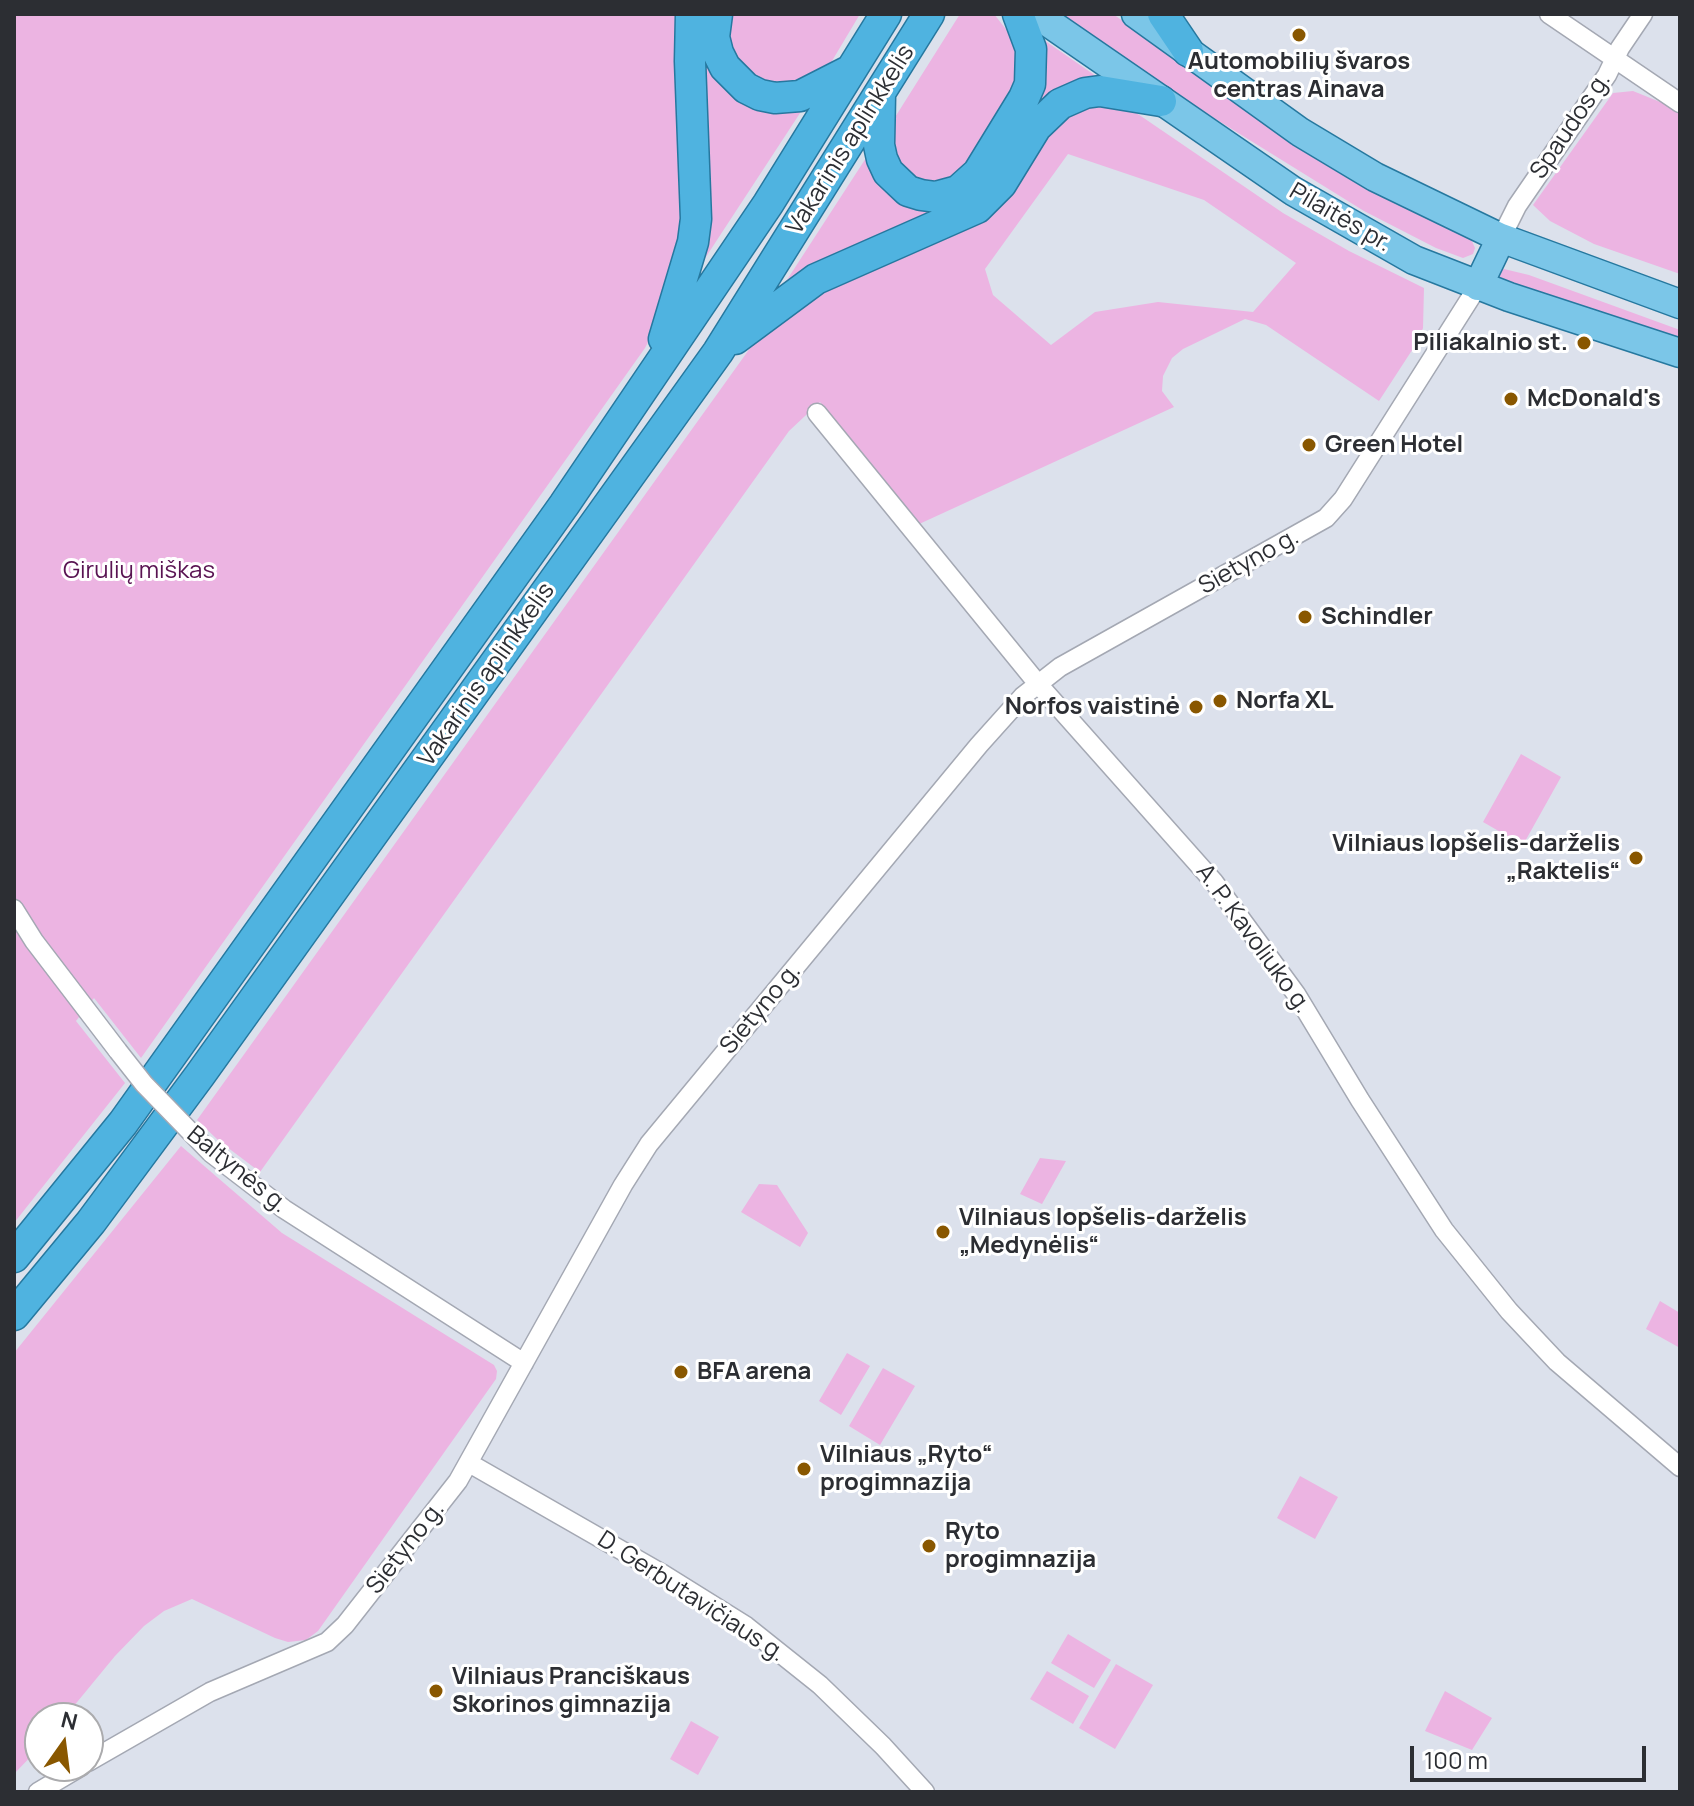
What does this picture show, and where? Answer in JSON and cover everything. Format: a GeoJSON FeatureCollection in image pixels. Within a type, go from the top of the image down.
{"type":"FeatureCollection","features":[{"type":"Feature","properties":{"kind":"highway"},"geometry":{"type":"LineString","coordinates":[[655,369],[693,242],[696,219],[691,14]]}},
{"type":"Feature","properties":{"kind":"highway"},"geometry":{"type":"LineString","coordinates":[[717,14],[714,37],[725,67],[746,88],[760,95],[775,98],[800,96],[854,68]]}},
{"type":"Feature","properties":{"kind":"highway","name":"Vakarinis aplinkkelis"},"geometry":{"type":"LineString","coordinates":[[14,1257],[132,1111],[564,505],[768,204],[886,14]]}},
{"type":"Feature","properties":{"kind":"highway","name":"Vakarinis aplinkkelis"},"geometry":{"type":"LineString","coordinates":[[14,1315],[91,1222],[200,1075],[718,352],[929,14]]}},
{"type":"Feature","properties":{"kind":"highway"},"geometry":{"type":"LineString","coordinates":[[880,95],[879,145],[888,172],[908,191],[921,195],[936,197],[958,191],[978,173],[1030,84],[1031,49],[1018,14]]}},
{"type":"Feature","properties":{"kind":"highway"},"geometry":{"type":"LineString","coordinates":[[1163,14],[1188,51]]}},
{"type":"Feature","properties":{"kind":"highway"},"geometry":{"type":"LineString","coordinates":[[718,352],[816,279],[977,208],[1001,184],[1036,127],[1060,104],[1085,93],[1100,91],[1161,101]]}},
{"type":"Feature","properties":{"kind":"main road","name":"Pilaitės pr."},"geometry":{"type":"LineString","coordinates":[[1036,14],[1318,206],[1414,260],[1478,286],[1680,353]]}},
{"type":"Feature","properties":{"kind":"main road"},"geometry":{"type":"LineString","coordinates":[[1136,14],[1288,123],[1375,177],[1501,238],[1680,304]]}},
{"type":"Feature","properties":{"kind":"main road"},"geometry":{"type":"LineString","coordinates":[[1478,286],[1501,238]]}},
{"type":"Feature","properties":{"kind":"street"},"geometry":{"type":"LineString","coordinates":[[1549,14],[1680,103]]}},
{"type":"Feature","properties":{"kind":"street","name":"Spaudos g."},"geometry":{"type":"LineString","coordinates":[[1501,238],[1517,206],[1643,14]]}},
{"type":"Feature","properties":{"kind":"street","name":"Sietyno g."},"geometry":{"type":"LineString","coordinates":[[104,1753],[210,1692],[327,1642],[345,1625],[469,1463],[623,1185],[649,1144],[987,734],[1023,696],[1074,659],[1326,518],[1343,499],[1478,286]]}},
{"type":"Feature","properties":{"kind":"street","name":"A. P. Kavoliuko g."},"geometry":{"type":"LineString","coordinates":[[817,413],[1038,684],[1187,850],[1255,936],[1296,994],[1367,1112],[1444,1230],[1509,1311],[1557,1362],[1680,1467]]}},
{"type":"Feature","properties":{"kind":"street","name":"Baltynės g."},"geometry":{"type":"LineString","coordinates":[[14,909],[34,941],[118,1051],[154,1095],[211,1153],[284,1209],[524,1363]]}},
{"type":"Feature","properties":{"kind":"street","name":"D. Gerbutavičiaus g."},"geometry":{"type":"LineString","coordinates":[[469,1463],[661,1573],[746,1626],[820,1685],[925,1792]]}},
{"type":"Feature","properties":{"kind":"green space","name":"Girulių miškas"},"geometry":{"type":"Polygon","coordinates":[[[14,14],[681,14],[686,223],[658,323],[645,348],[141,1058],[94,998],[76,1021],[125,1083],[14,1223],[14,14]]]}},
{"type":"Feature","properties":{"kind":"green space"},"geometry":{"type":"Polygon","coordinates":[[[728,14],[860,14],[829,66],[817,76],[775,89],[734,64],[725,28],[728,14]]]}},
{"type":"Feature","properties":{"kind":"green space"},"geometry":{"type":"Polygon","coordinates":[[[960,14],[994,14],[1012,37],[1023,75],[971,170],[926,188],[894,164],[892,122],[960,14]]]}},
{"type":"Feature","properties":{"kind":"green space"},"geometry":{"type":"Polygon","coordinates":[[[1052,14],[1113,14],[1250,112],[1471,239],[1475,248],[1473,254],[1463,258],[1436,248],[1364,211],[1052,14]]]}},
{"type":"Feature","properties":{"kind":"green space"},"geometry":{"type":"Polygon","coordinates":[[[698,33],[708,55],[806,104],[700,266],[698,33]]]}},
{"type":"Feature","properties":{"kind":"green space"},"geometry":{"type":"Polygon","coordinates":[[[1041,38],[1106,83],[1085,84],[1053,97],[1030,118],[988,185],[963,205],[819,265],[783,286],[866,158],[870,158],[884,186],[899,197],[917,204],[936,207],[960,200],[977,188],[991,173],[1032,107],[1042,75],[1041,38]]]}},
{"type":"Feature","properties":{"kind":"green space"},"geometry":{"type":"Polygon","coordinates":[[[1633,91],[1680,110],[1680,274],[1594,244],[1550,221],[1533,205],[1613,93],[1633,91]]]}},
{"type":"Feature","properties":{"kind":"green space"},"geometry":{"type":"Polygon","coordinates":[[[1094,103],[1132,110],[1283,213],[1349,251],[1424,288],[1423,328],[1418,341],[1379,401],[1266,325],[1245,319],[1183,349],[1172,358],[1163,376],[1162,391],[1174,407],[917,525],[820,402],[789,431],[260,1172],[219,1141],[197,1120],[758,337],[796,303],[948,232],[1059,118],[1094,103]],[[1068,154],[985,269],[993,295],[1051,345],[1095,312],[1158,302],[1253,312],[1296,263],[1204,200],[1068,154]]]}},
{"type":"Feature","properties":{"kind":"green space"},"geometry":{"type":"Polygon","coordinates":[[[1500,270],[1529,275],[1680,330],[1680,343],[1504,285],[1499,278],[1500,270]]]}},
{"type":"Feature","properties":{"kind":"green space"},"geometry":{"type":"Polygon","coordinates":[[[1521,754],[1561,777],[1523,845],[1483,822],[1521,754]]]}},
{"type":"Feature","properties":{"kind":"green space"},"geometry":{"type":"Polygon","coordinates":[[[181,1146],[282,1233],[494,1365],[497,1371],[496,1379],[318,1631],[306,1640],[288,1642],[192,1599],[164,1611],[144,1626],[115,1656],[77,1702],[24,1702],[24,1764],[14,1774],[14,1353],[181,1146]]]}},
{"type":"Feature","properties":{"kind":"green space"},"geometry":{"type":"Polygon","coordinates":[[[1040,1158],[1066,1161],[1042,1204],[1020,1194],[1040,1158]]]}},
{"type":"Feature","properties":{"kind":"green space"},"geometry":{"type":"Polygon","coordinates":[[[759,1184],[777,1185],[808,1233],[800,1247],[741,1212],[759,1184]]]}},
{"type":"Feature","properties":{"kind":"green space"},"geometry":{"type":"Polygon","coordinates":[[[1660,1301],[1680,1313],[1680,1348],[1646,1329],[1660,1301]]]}},
{"type":"Feature","properties":{"kind":"green space"},"geometry":{"type":"Polygon","coordinates":[[[847,1353],[870,1366],[841,1415],[819,1401],[847,1353]]]}},
{"type":"Feature","properties":{"kind":"green space"},"geometry":{"type":"Polygon","coordinates":[[[883,1368],[915,1386],[880,1445],[849,1426],[883,1368]]]}},
{"type":"Feature","properties":{"kind":"green space"},"geometry":{"type":"Polygon","coordinates":[[[1300,1476],[1338,1497],[1315,1539],[1277,1518],[1300,1476]]]}},
{"type":"Feature","properties":{"kind":"green space"},"geometry":{"type":"Polygon","coordinates":[[[1068,1634],[1111,1660],[1094,1688],[1051,1663],[1068,1634]]]}},
{"type":"Feature","properties":{"kind":"green space"},"geometry":{"type":"Polygon","coordinates":[[[1116,1664],[1153,1685],[1115,1749],[1079,1728],[1116,1664]]]}},
{"type":"Feature","properties":{"kind":"green space"},"geometry":{"type":"Polygon","coordinates":[[[1047,1671],[1089,1696],[1073,1724],[1030,1699],[1047,1671]]]}},
{"type":"Feature","properties":{"kind":"green space"},"geometry":{"type":"Polygon","coordinates":[[[1445,1691],[1492,1718],[1472,1750],[1425,1731],[1445,1691]]]}},
{"type":"Feature","properties":{"kind":"green space"},"geometry":{"type":"Polygon","coordinates":[[[691,1721],[719,1737],[698,1775],[670,1759],[691,1721]]]}},
{"type":"Feature","properties":{"kind":"place","name":"Automobilių švaros centras Ainava"},"geometry":{"type":"Point","coordinates":[1299,35]}},
{"type":"Feature","properties":{"kind":"place","name":"Piliakalnio st."},"geometry":{"type":"Point","coordinates":[1584,343]}},
{"type":"Feature","properties":{"kind":"place","name":"McDonald's"},"geometry":{"type":"Point","coordinates":[1511,399]}},
{"type":"Feature","properties":{"kind":"place","name":"Green Hotel"},"geometry":{"type":"Point","coordinates":[1309,445]}},
{"type":"Feature","properties":{"kind":"place","name":"Schindler"},"geometry":{"type":"Point","coordinates":[1305,617]}},
{"type":"Feature","properties":{"kind":"place","name":"Norfa XL"},"geometry":{"type":"Point","coordinates":[1220,701]}},
{"type":"Feature","properties":{"kind":"place","name":"Norfos vaistinė"},"geometry":{"type":"Point","coordinates":[1196,707]}},
{"type":"Feature","properties":{"kind":"place","name":"Vilniaus lopšelis-darželis „Raktelis“"},"geometry":{"type":"Point","coordinates":[1636,858]}},
{"type":"Feature","properties":{"kind":"place","name":"Vilniaus lopšelis-darželis „Medynėlis“"},"geometry":{"type":"Point","coordinates":[943,1232]}},
{"type":"Feature","properties":{"kind":"place","name":"BFA arena"},"geometry":{"type":"Point","coordinates":[681,1372]}},
{"type":"Feature","properties":{"kind":"place","name":"Vilniaus „Ryto“ progimnazija"},"geometry":{"type":"Point","coordinates":[804,1469]}},
{"type":"Feature","properties":{"kind":"place","name":"Ryto progimnazija"},"geometry":{"type":"Point","coordinates":[929,1546]}},
{"type":"Feature","properties":{"kind":"place","name":"Vilniaus Pranciškaus Skorinos gimnazija"},"geometry":{"type":"Point","coordinates":[436,1691]}}]}
